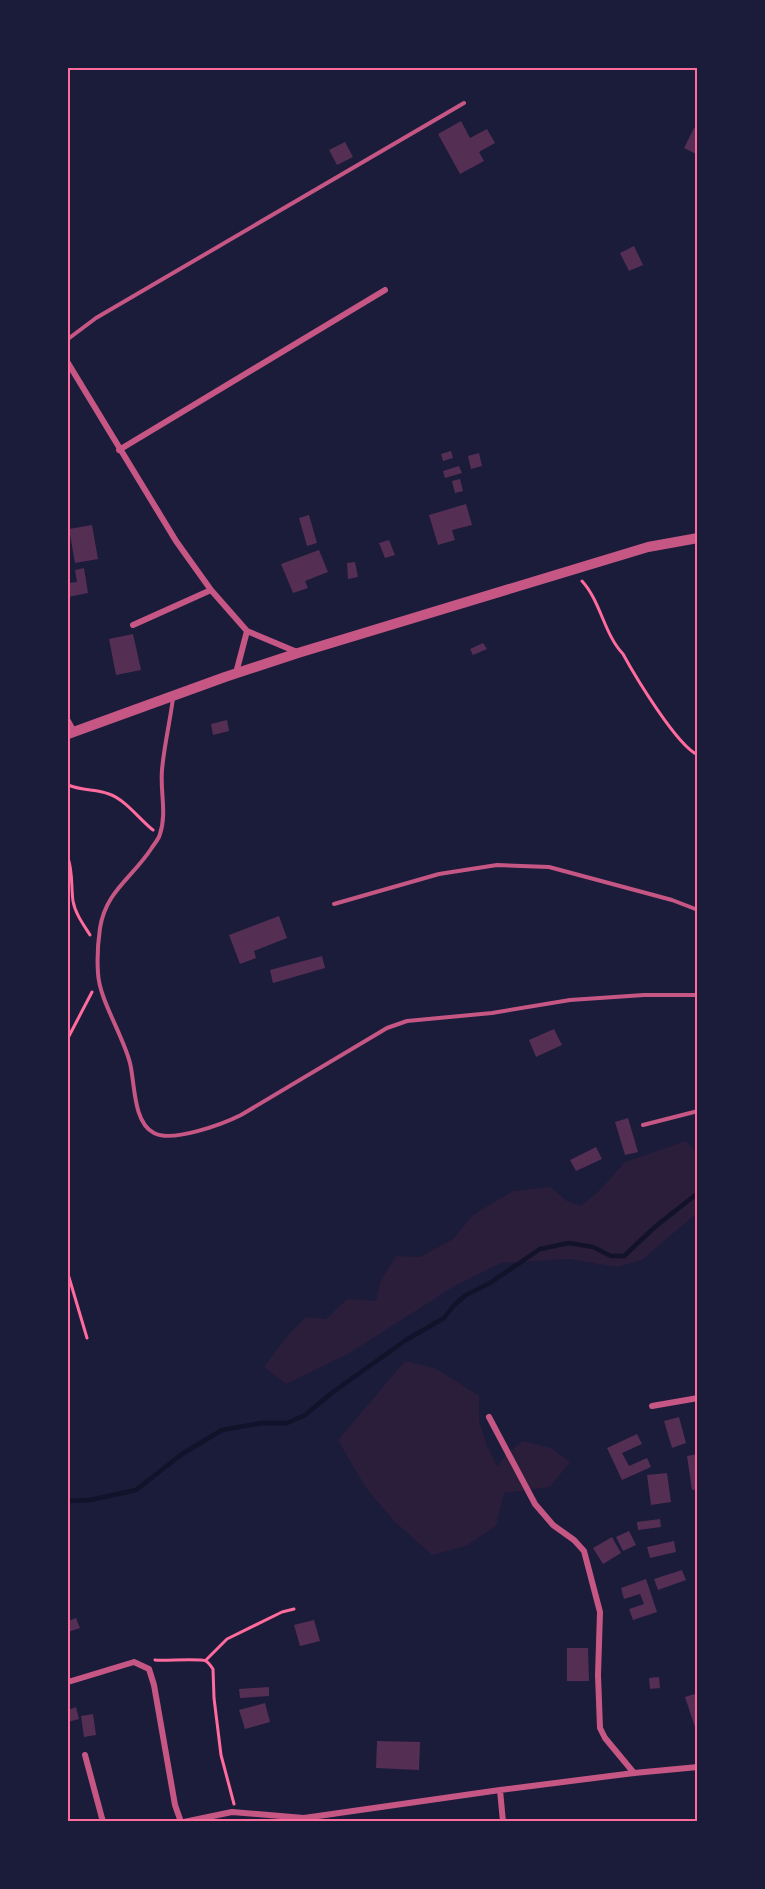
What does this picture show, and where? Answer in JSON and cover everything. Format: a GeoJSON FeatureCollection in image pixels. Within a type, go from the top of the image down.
{"type":"FeatureCollection","features":[{"type":"Feature","properties":{"kind":"street"},"geometry":{"type":"LineString","coordinates":[[120,450],[385,290]]}},
{"type":"Feature","properties":{"kind":"street"},"geometry":{"type":"LineString","coordinates":[[68,363],[176,541],[211,590],[247,631],[298,653]]}},
{"type":"Feature","properties":{"kind":"street"},"geometry":{"type":"LineString","coordinates":[[68,721],[71,733],[298,653],[648,547],[698,538]]}},
{"type":"Feature","properties":{"kind":"street"},"geometry":{"type":"LineString","coordinates":[[133,625],[211,590]]}},
{"type":"Feature","properties":{"kind":"street"},"geometry":{"type":"LineString","coordinates":[[236,673],[247,631]]}},
{"type":"Feature","properties":{"kind":"street"},"geometry":{"type":"LineString","coordinates":[[652,1406],[698,1398]]}},
{"type":"Feature","properties":{"kind":"street"},"geometry":{"type":"LineString","coordinates":[[489,1417],[535,1504],[553,1525],[574,1540],[584,1551],[600,1612],[598,1675],[600,1728],[617,1754],[634,1773]]}},
{"type":"Feature","properties":{"kind":"street"},"geometry":{"type":"LineString","coordinates":[[68,1682],[134,1662],[144,1666],[151,1673],[175,1805],[183,1821],[232,1812],[304,1818],[500,1790],[698,1767]]}},
{"type":"Feature","properties":{"kind":"street"},"geometry":{"type":"LineString","coordinates":[[85,1755],[103,1821]]}},
{"type":"Feature","properties":{"kind":"street"},"geometry":{"type":"LineString","coordinates":[[500,1790],[503,1821]]}},
{"type":"Feature","properties":{"kind":"lane"},"geometry":{"type":"LineString","coordinates":[[68,339],[96,318],[464,103]]}},
{"type":"Feature","properties":{"kind":"lane"},"geometry":{"type":"LineString","coordinates":[[174,695],[162,772],[164,813],[160,835],[139,866],[110,899],[103,911],[99,949],[99,980],[127,1053],[141,1120],[148,1130],[156,1135],[166,1136],[206,1129],[241,1115],[387,1028],[407,1021],[492,1013],[570,1000],[657,994],[698,995]]}},
{"type":"Feature","properties":{"kind":"lane"},"geometry":{"type":"LineString","coordinates":[[334,904],[439,874],[497,865],[549,867],[661,897],[698,910]]}},
{"type":"Feature","properties":{"kind":"lane"},"geometry":{"type":"LineString","coordinates":[[643,1125],[698,1111]]}},
{"type":"Feature","properties":{"kind":"path"},"geometry":{"type":"LineString","coordinates":[[560,573],[580,579],[586,586],[617,648],[642,686],[682,744],[698,755]]}},
{"type":"Feature","properties":{"kind":"path"},"geometry":{"type":"LineString","coordinates":[[68,785],[81,790],[110,794],[124,803],[160,835]]}},
{"type":"Feature","properties":{"kind":"path"},"geometry":{"type":"LineString","coordinates":[[68,858],[72,871],[73,902],[79,917],[99,949]]}},
{"type":"Feature","properties":{"kind":"path"},"geometry":{"type":"LineString","coordinates":[[68,1038],[99,980]]}},
{"type":"Feature","properties":{"kind":"path"},"geometry":{"type":"LineString","coordinates":[[68,1274],[87,1338]]}},
{"type":"Feature","properties":{"kind":"path"},"geometry":{"type":"LineString","coordinates":[[144,1666],[152,1660],[206,1660],[227,1639],[282,1612],[294,1609]]}},
{"type":"Feature","properties":{"kind":"path"},"geometry":{"type":"LineString","coordinates":[[206,1660],[215,1676],[214,1698],[221,1755],[234,1803],[232,1812]]}},
{"type":"Feature","properties":{"kind":"shaded area"},"geometry":{"type":"Polygon","coordinates":[[[686,1141],[697,1152],[697,1213],[642,1260],[617,1267],[569,1259],[501,1263],[453,1287],[348,1354],[286,1384],[264,1367],[288,1335],[306,1317],[326,1319],[347,1299],[376,1301],[381,1280],[396,1256],[420,1257],[453,1239],[473,1215],[513,1191],[550,1187],[567,1201],[581,1206],[600,1190],[625,1162],[686,1141]]]}},
{"type":"Feature","properties":{"kind":"shaded area"},"geometry":{"type":"Polygon","coordinates":[[[405,1361],[435,1368],[479,1396],[479,1421],[487,1446],[498,1467],[505,1455],[523,1441],[551,1448],[570,1462],[550,1487],[504,1493],[496,1526],[466,1546],[432,1555],[394,1521],[366,1488],[338,1440],[405,1361]]]}},
{"type":"Feature","properties":{"kind":"building"},"geometry":{"type":"Polygon","coordinates":[[[461,121],[470,138],[487,129],[495,143],[479,152],[484,161],[460,174],[438,134],[461,121]]]}},
{"type":"Feature","properties":{"kind":"building"},"geometry":{"type":"Polygon","coordinates":[[[694,128],[698,130],[698,155],[684,148],[694,128]]]}},
{"type":"Feature","properties":{"kind":"building"},"geometry":{"type":"Polygon","coordinates":[[[345,142],[353,157],[337,165],[329,150],[345,142]]]}},
{"type":"Feature","properties":{"kind":"building"},"geometry":{"type":"Polygon","coordinates":[[[634,246],[643,265],[629,271],[620,253],[634,246]]]}},
{"type":"Feature","properties":{"kind":"building"},"geometry":{"type":"Polygon","coordinates":[[[451,451],[453,458],[443,461],[441,454],[451,451]]]}},
{"type":"Feature","properties":{"kind":"building"},"geometry":{"type":"Polygon","coordinates":[[[479,453],[482,466],[471,469],[468,456],[479,453]]]}},
{"type":"Feature","properties":{"kind":"building"},"geometry":{"type":"Polygon","coordinates":[[[459,466],[462,473],[445,478],[443,471],[459,466]]]}},
{"type":"Feature","properties":{"kind":"building"},"geometry":{"type":"Polygon","coordinates":[[[460,479],[463,491],[455,493],[452,481],[460,479]]]}},
{"type":"Feature","properties":{"kind":"building"},"geometry":{"type":"Polygon","coordinates":[[[466,504],[472,525],[452,530],[455,540],[438,545],[429,515],[466,504]]]}},
{"type":"Feature","properties":{"kind":"building"},"geometry":{"type":"Polygon","coordinates":[[[309,515],[317,543],[307,546],[299,518],[309,515]]]}},
{"type":"Feature","properties":{"kind":"building"},"geometry":{"type":"Polygon","coordinates":[[[92,525],[98,559],[75,563],[69,529],[92,525]]]}},
{"type":"Feature","properties":{"kind":"building"},"geometry":{"type":"Polygon","coordinates":[[[389,540],[395,555],[385,558],[379,543],[389,540]]]}},
{"type":"Feature","properties":{"kind":"building"},"geometry":{"type":"Polygon","coordinates":[[[319,550],[328,572],[305,581],[308,588],[293,593],[281,564],[319,550]]]}},
{"type":"Feature","properties":{"kind":"building"},"geometry":{"type":"Polygon","coordinates":[[[355,562],[358,577],[348,579],[347,563],[355,562]]]}},
{"type":"Feature","properties":{"kind":"building"},"geometry":{"type":"Polygon","coordinates":[[[84,568],[88,593],[68,597],[68,583],[77,582],[75,570],[84,568]]]}},
{"type":"Feature","properties":{"kind":"building"},"geometry":{"type":"Polygon","coordinates":[[[133,634],[141,670],[116,675],[109,639],[133,634]]]}},
{"type":"Feature","properties":{"kind":"building"},"geometry":{"type":"Polygon","coordinates":[[[483,643],[487,649],[473,655],[470,649],[483,643]]]}},
{"type":"Feature","properties":{"kind":"building"},"geometry":{"type":"Polygon","coordinates":[[[227,720],[229,731],[213,735],[211,724],[227,720]]]}},
{"type":"Feature","properties":{"kind":"building"},"geometry":{"type":"Polygon","coordinates":[[[279,916],[287,938],[254,951],[256,958],[240,964],[229,935],[279,916]]]}},
{"type":"Feature","properties":{"kind":"building"},"geometry":{"type":"Polygon","coordinates":[[[322,956],[325,968],[273,983],[270,970],[322,956]]]}},
{"type":"Feature","properties":{"kind":"building"},"geometry":{"type":"Polygon","coordinates":[[[554,1029],[562,1045],[536,1057],[529,1040],[554,1029]]]}},
{"type":"Feature","properties":{"kind":"building"},"geometry":{"type":"Polygon","coordinates":[[[628,1118],[638,1152],[625,1155],[615,1122],[628,1118]]]}},
{"type":"Feature","properties":{"kind":"building"},"geometry":{"type":"Polygon","coordinates":[[[596,1147],[602,1159],[576,1171],[570,1160],[596,1147]]]}},
{"type":"Feature","properties":{"kind":"building"},"geometry":{"type":"Polygon","coordinates":[[[679,1417],[686,1443],[672,1448],[664,1421],[679,1417]]]}},
{"type":"Feature","properties":{"kind":"building"},"geometry":{"type":"Polygon","coordinates":[[[637,1434],[642,1444],[622,1453],[629,1466],[647,1458],[651,1467],[622,1480],[607,1448],[637,1434]]]}},
{"type":"Feature","properties":{"kind":"building"},"geometry":{"type":"Polygon","coordinates":[[[698,1454],[698,1489],[692,1490],[687,1456],[698,1454]]]}},
{"type":"Feature","properties":{"kind":"building"},"geometry":{"type":"Polygon","coordinates":[[[667,1473],[671,1502],[651,1505],[647,1475],[667,1473]]]}},
{"type":"Feature","properties":{"kind":"building"},"geometry":{"type":"Polygon","coordinates":[[[660,1519],[661,1527],[638,1530],[637,1522],[660,1519]]]}},
{"type":"Feature","properties":{"kind":"building"},"geometry":{"type":"Polygon","coordinates":[[[629,1531],[636,1545],[623,1551],[616,1537],[629,1531]]]}},
{"type":"Feature","properties":{"kind":"building"},"geometry":{"type":"Polygon","coordinates":[[[612,1537],[621,1553],[603,1564],[593,1548],[612,1537]]]}},
{"type":"Feature","properties":{"kind":"building"},"geometry":{"type":"Polygon","coordinates":[[[674,1541],[676,1552],[650,1558],[647,1547],[674,1541]]]}},
{"type":"Feature","properties":{"kind":"building"},"geometry":{"type":"Polygon","coordinates":[[[682,1570],[686,1580],[658,1590],[654,1579],[682,1570]]]}},
{"type":"Feature","properties":{"kind":"building"},"geometry":{"type":"Polygon","coordinates":[[[646,1579],[657,1612],[633,1620],[629,1609],[644,1604],[640,1594],[624,1599],[621,1588],[646,1579]]]}},
{"type":"Feature","properties":{"kind":"building"},"geometry":{"type":"Polygon","coordinates":[[[76,1618],[80,1628],[68,1632],[68,1621],[76,1618]]]}},
{"type":"Feature","properties":{"kind":"building"},"geometry":{"type":"Polygon","coordinates":[[[314,1620],[320,1641],[300,1646],[294,1625],[314,1620]]]}},
{"type":"Feature","properties":{"kind":"building"},"geometry":{"type":"Polygon","coordinates":[[[567,1648],[588,1648],[589,1681],[567,1681],[567,1648]]]}},
{"type":"Feature","properties":{"kind":"building"},"geometry":{"type":"Polygon","coordinates":[[[659,1677],[660,1688],[650,1689],[649,1678],[659,1677]]]}},
{"type":"Feature","properties":{"kind":"building"},"geometry":{"type":"Polygon","coordinates":[[[269,1687],[269,1696],[240,1698],[239,1689],[269,1687]]]}},
{"type":"Feature","properties":{"kind":"building"},"geometry":{"type":"Polygon","coordinates":[[[698,1693],[698,1726],[695,1727],[685,1697],[698,1693]]]}},
{"type":"Feature","properties":{"kind":"building"},"geometry":{"type":"Polygon","coordinates":[[[265,1703],[270,1722],[245,1729],[239,1710],[265,1703]]]}},
{"type":"Feature","properties":{"kind":"building"},"geometry":{"type":"Polygon","coordinates":[[[76,1707],[79,1719],[68,1722],[68,1710],[76,1707]]]}},
{"type":"Feature","properties":{"kind":"building"},"geometry":{"type":"Polygon","coordinates":[[[93,1714],[96,1735],[84,1737],[81,1716],[93,1714]]]}},
{"type":"Feature","properties":{"kind":"building"},"geometry":{"type":"Polygon","coordinates":[[[377,1741],[420,1742],[419,1770],[376,1768],[377,1741]]]}},
{"type":"Feature","properties":{"kind":"waterway"},"geometry":{"type":"LineString","coordinates":[[68,1501],[90,1500],[136,1490],[182,1454],[222,1430],[262,1423],[287,1423],[305,1415],[406,1340],[444,1318],[466,1295],[490,1283],[540,1249],[569,1243],[593,1247],[611,1256],[624,1256],[656,1226],[698,1193]]}}]}
